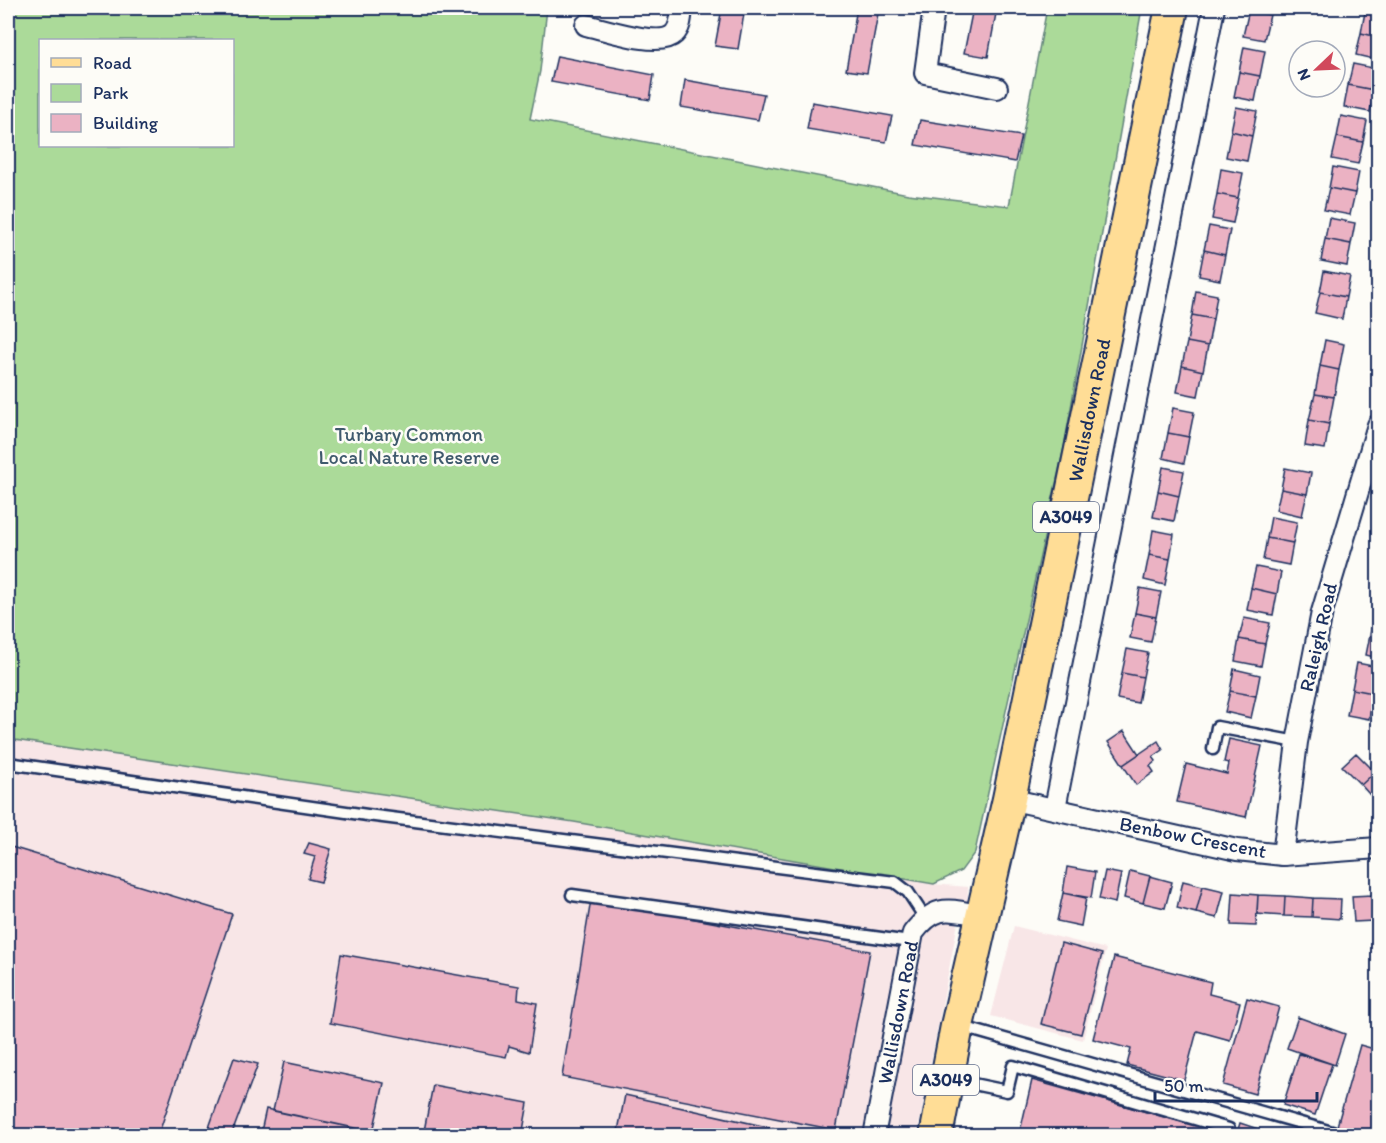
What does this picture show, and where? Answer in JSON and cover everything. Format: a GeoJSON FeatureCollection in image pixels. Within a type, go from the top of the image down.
{"type":"FeatureCollection","features":[{"type":"Feature","properties":{"kind":"main road","name":"Wallisdown Road"},"geometry":{"type":"LineString","coordinates":[[936,1136],[957,1026],[1009,799],[1172,8]]}},
{"type":"Feature","properties":{"kind":"street"},"geometry":{"type":"LineString","coordinates":[[586,25],[658,41],[672,36],[679,27],[682,8]]}},
{"type":"Feature","properties":{"kind":"street"},"geometry":{"type":"LineString","coordinates":[[934,8],[925,73],[997,88]]}},
{"type":"Feature","properties":{"kind":"street"},"geometry":{"type":"LineString","coordinates":[[1055,808],[1214,8]]}},
{"type":"Feature","properties":{"kind":"street","name":"Raleigh Road"},"geometry":{"type":"LineString","coordinates":[[1283,855],[1297,742],[1322,612],[1378,424]]}},
{"type":"Feature","properties":{"kind":"street","name":"Benbow Crescent"},"geometry":{"type":"LineString","coordinates":[[1009,799],[1237,849],[1283,855],[1378,848]]}},
{"type":"Feature","properties":{"kind":"street","name":"Wallisdown Road"},"geometry":{"type":"LineString","coordinates":[[874,1136],[910,942],[925,918],[934,912],[960,911],[984,916]]}},
{"type":"Feature","properties":{"kind":"lane"},"geometry":{"type":"LineString","coordinates":[[1213,749],[1217,727],[1297,742]]}},
{"type":"Feature","properties":{"kind":"lane"},"geometry":{"type":"LineString","coordinates":[[8,764],[367,815],[895,882],[908,892],[925,918]]}},
{"type":"Feature","properties":{"kind":"lane"},"geometry":{"type":"LineString","coordinates":[[572,895],[910,942]]}},
{"type":"Feature","properties":{"kind":"lane"},"geometry":{"type":"LineString","coordinates":[[957,1026],[1346,1136]]}},
{"type":"Feature","properties":{"kind":"lane"},"geometry":{"type":"LineString","coordinates":[[946,1078],[1007,1091],[1013,1066],[1229,1129]]}},
{"type":"Feature","properties":{"kind":"shaded area"},"geometry":{"type":"Polygon","coordinates":[[[8,739],[574,822],[932,884],[968,887],[967,913],[960,912],[917,1135],[8,1136],[8,739]]]}},
{"type":"Feature","properties":{"kind":"shaded area"},"geometry":{"type":"Polygon","coordinates":[[[1014,926],[1106,949],[1083,1040],[991,1016],[1014,926]]]}},
{"type":"Feature","properties":{"kind":"green space","name":"Turbary Common Local Nature Reserve"},"geometry":{"type":"Polygon","coordinates":[[[8,8],[547,8],[540,71],[530,119],[908,194],[1009,206],[1047,8],[1142,8],[1064,447],[975,852],[961,871],[934,884],[574,822],[8,739],[8,8]]]}},
{"type":"Feature","properties":{"kind":"building"},"geometry":{"type":"Polygon","coordinates":[[[722,8],[745,8],[738,49],[715,46],[722,8]]]}},
{"type":"Feature","properties":{"kind":"building"},"geometry":{"type":"Polygon","coordinates":[[[857,8],[879,8],[867,73],[846,70],[857,8]]]}},
{"type":"Feature","properties":{"kind":"building"},"geometry":{"type":"Polygon","coordinates":[[[973,8],[997,8],[988,57],[964,53],[973,8]]]}},
{"type":"Feature","properties":{"kind":"building"},"geometry":{"type":"Polygon","coordinates":[[[1249,8],[1271,8],[1270,15],[1249,10],[1249,8]]]}},
{"type":"Feature","properties":{"kind":"building"},"geometry":{"type":"Polygon","coordinates":[[[1249,10],[1270,15],[1264,40],[1243,36],[1249,10]]]}},
{"type":"Feature","properties":{"kind":"building"},"geometry":{"type":"Polygon","coordinates":[[[1365,12],[1378,15],[1378,37],[1361,33],[1365,12]]]}},
{"type":"Feature","properties":{"kind":"building"},"geometry":{"type":"Polygon","coordinates":[[[1361,33],[1378,37],[1378,60],[1356,55],[1361,33]]]}},
{"type":"Feature","properties":{"kind":"building"},"geometry":{"type":"Polygon","coordinates":[[[1244,47],[1265,51],[1260,76],[1239,72],[1244,47]]]}},
{"type":"Feature","properties":{"kind":"building"},"geometry":{"type":"Polygon","coordinates":[[[557,56],[654,75],[650,100],[551,82],[557,56]]]}},
{"type":"Feature","properties":{"kind":"building"},"geometry":{"type":"Polygon","coordinates":[[[1353,64],[1378,69],[1374,90],[1348,85],[1353,64]]]}},
{"type":"Feature","properties":{"kind":"building"},"geometry":{"type":"Polygon","coordinates":[[[1239,72],[1260,76],[1255,101],[1234,97],[1239,72]]]}},
{"type":"Feature","properties":{"kind":"building"},"geometry":{"type":"Polygon","coordinates":[[[685,80],[764,94],[758,120],[681,107],[685,80]]]}},
{"type":"Feature","properties":{"kind":"building"},"geometry":{"type":"Polygon","coordinates":[[[1348,85],[1374,90],[1370,112],[1344,107],[1348,85]]]}},
{"type":"Feature","properties":{"kind":"building"},"geometry":{"type":"Polygon","coordinates":[[[812,102],[892,116],[886,142],[807,129],[812,102]]]}},
{"type":"Feature","properties":{"kind":"building"},"geometry":{"type":"Polygon","coordinates":[[[1236,107],[1257,111],[1252,136],[1231,131],[1236,107]]]}},
{"type":"Feature","properties":{"kind":"building"},"geometry":{"type":"Polygon","coordinates":[[[1341,116],[1367,121],[1363,142],[1337,137],[1341,116]]]}},
{"type":"Feature","properties":{"kind":"building"},"geometry":{"type":"Polygon","coordinates":[[[920,120],[1021,136],[1015,162],[915,145],[920,120]]]}},
{"type":"Feature","properties":{"kind":"building"},"geometry":{"type":"Polygon","coordinates":[[[1231,131],[1252,136],[1247,161],[1226,157],[1231,131]]]}},
{"type":"Feature","properties":{"kind":"building"},"geometry":{"type":"Polygon","coordinates":[[[1337,137],[1363,142],[1358,164],[1332,159],[1337,137]]]}},
{"type":"Feature","properties":{"kind":"building"},"geometry":{"type":"Polygon","coordinates":[[[1333,167],[1359,172],[1355,193],[1329,188],[1333,167]]]}},
{"type":"Feature","properties":{"kind":"building"},"geometry":{"type":"Polygon","coordinates":[[[1221,169],[1243,173],[1238,198],[1217,194],[1221,169]]]}},
{"type":"Feature","properties":{"kind":"building"},"geometry":{"type":"Polygon","coordinates":[[[1329,188],[1355,193],[1350,215],[1324,210],[1329,188]]]}},
{"type":"Feature","properties":{"kind":"building"},"geometry":{"type":"Polygon","coordinates":[[[1217,194],[1238,198],[1233,223],[1212,219],[1217,194]]]}},
{"type":"Feature","properties":{"kind":"building"},"geometry":{"type":"Polygon","coordinates":[[[1329,218],[1355,223],[1351,244],[1325,239],[1329,218]]]}},
{"type":"Feature","properties":{"kind":"building"},"geometry":{"type":"Polygon","coordinates":[[[1209,226],[1230,230],[1225,255],[1204,250],[1209,226]]]}},
{"type":"Feature","properties":{"kind":"building"},"geometry":{"type":"Polygon","coordinates":[[[1325,239],[1351,244],[1347,266],[1321,261],[1325,239]]]}},
{"type":"Feature","properties":{"kind":"building"},"geometry":{"type":"Polygon","coordinates":[[[1204,250],[1225,255],[1220,280],[1199,276],[1204,250]]]}},
{"type":"Feature","properties":{"kind":"building"},"geometry":{"type":"Polygon","coordinates":[[[1324,271],[1350,276],[1346,297],[1320,292],[1324,271]]]}},
{"type":"Feature","properties":{"kind":"building"},"geometry":{"type":"Polygon","coordinates":[[[1196,291],[1217,295],[1213,319],[1192,315],[1196,291]]]}},
{"type":"Feature","properties":{"kind":"building"},"geometry":{"type":"Polygon","coordinates":[[[1320,292],[1346,297],[1342,319],[1315,313],[1320,292]]]}},
{"type":"Feature","properties":{"kind":"building"},"geometry":{"type":"Polygon","coordinates":[[[1192,315],[1213,319],[1208,346],[1187,342],[1192,315]]]}},
{"type":"Feature","properties":{"kind":"building"},"geometry":{"type":"Polygon","coordinates":[[[1325,340],[1344,344],[1339,370],[1320,366],[1325,340]]]}},
{"type":"Feature","properties":{"kind":"building"},"geometry":{"type":"Polygon","coordinates":[[[1187,342],[1208,346],[1203,371],[1182,366],[1187,342]]]}},
{"type":"Feature","properties":{"kind":"building"},"geometry":{"type":"Polygon","coordinates":[[[1182,366],[1203,371],[1198,396],[1177,392],[1182,366]]]}},
{"type":"Feature","properties":{"kind":"building"},"geometry":{"type":"Polygon","coordinates":[[[1320,366],[1339,370],[1334,397],[1315,394],[1320,366]]]}},
{"type":"Feature","properties":{"kind":"building"},"geometry":{"type":"Polygon","coordinates":[[[1315,394],[1334,397],[1329,424],[1309,420],[1315,394]]]}},
{"type":"Feature","properties":{"kind":"building"},"geometry":{"type":"Polygon","coordinates":[[[1173,408],[1194,412],[1189,437],[1168,433],[1173,408]]]}},
{"type":"Feature","properties":{"kind":"building"},"geometry":{"type":"Polygon","coordinates":[[[1309,420],[1329,424],[1325,449],[1305,446],[1309,420]]]}},
{"type":"Feature","properties":{"kind":"building"},"geometry":{"type":"Polygon","coordinates":[[[1168,433],[1189,437],[1184,463],[1163,458],[1168,433]]]}},
{"type":"Feature","properties":{"kind":"building"},"geometry":{"type":"Polygon","coordinates":[[[1163,467],[1184,471],[1179,496],[1158,491],[1163,467]]]}},
{"type":"Feature","properties":{"kind":"building"},"geometry":{"type":"Polygon","coordinates":[[[1285,468],[1311,473],[1307,494],[1281,489],[1285,468]]]}},
{"type":"Feature","properties":{"kind":"building"},"geometry":{"type":"Polygon","coordinates":[[[1281,489],[1307,494],[1302,516],[1276,510],[1281,489]]]}},
{"type":"Feature","properties":{"kind":"building"},"geometry":{"type":"Polygon","coordinates":[[[1158,491],[1179,496],[1174,521],[1153,517],[1158,491]]]}},
{"type":"Feature","properties":{"kind":"building"},"geometry":{"type":"Polygon","coordinates":[[[1271,517],[1297,522],[1293,543],[1267,538],[1271,517]]]}},
{"type":"Feature","properties":{"kind":"building"},"geometry":{"type":"Polygon","coordinates":[[[1153,530],[1174,534],[1170,559],[1149,555],[1153,530]]]}},
{"type":"Feature","properties":{"kind":"building"},"geometry":{"type":"Polygon","coordinates":[[[1267,538],[1293,543],[1289,565],[1263,560],[1267,538]]]}},
{"type":"Feature","properties":{"kind":"building"},"geometry":{"type":"Polygon","coordinates":[[[1149,555],[1170,559],[1165,585],[1144,580],[1149,555]]]}},
{"type":"Feature","properties":{"kind":"building"},"geometry":{"type":"Polygon","coordinates":[[[1256,567],[1281,572],[1277,594],[1251,588],[1256,567]]]}},
{"type":"Feature","properties":{"kind":"building"},"geometry":{"type":"Polygon","coordinates":[[[1140,588],[1161,592],[1156,617],[1135,613],[1140,588]]]}},
{"type":"Feature","properties":{"kind":"building"},"geometry":{"type":"Polygon","coordinates":[[[1251,588],[1277,594],[1273,615],[1247,610],[1251,588]]]}},
{"type":"Feature","properties":{"kind":"building"},"geometry":{"type":"Polygon","coordinates":[[[1375,603],[1378,604],[1378,631],[1371,630],[1375,603]]]}},
{"type":"Feature","properties":{"kind":"building"},"geometry":{"type":"Polygon","coordinates":[[[1135,613],[1156,617],[1151,642],[1130,638],[1135,613]]]}},
{"type":"Feature","properties":{"kind":"building"},"geometry":{"type":"Polygon","coordinates":[[[1244,618],[1270,623],[1265,644],[1239,639],[1244,618]]]}},
{"type":"Feature","properties":{"kind":"building"},"geometry":{"type":"Polygon","coordinates":[[[1371,630],[1378,631],[1378,658],[1366,655],[1371,630]]]}},
{"type":"Feature","properties":{"kind":"building"},"geometry":{"type":"Polygon","coordinates":[[[1239,639],[1265,644],[1261,666],[1235,661],[1239,639]]]}},
{"type":"Feature","properties":{"kind":"building"},"geometry":{"type":"Polygon","coordinates":[[[1127,649],[1148,653],[1143,677],[1122,673],[1127,649]]]}},
{"type":"Feature","properties":{"kind":"building"},"geometry":{"type":"Polygon","coordinates":[[[1357,663],[1378,667],[1373,693],[1352,689],[1357,663]]]}},
{"type":"Feature","properties":{"kind":"building"},"geometry":{"type":"Polygon","coordinates":[[[1234,669],[1260,675],[1256,696],[1230,691],[1234,669]]]}},
{"type":"Feature","properties":{"kind":"building"},"geometry":{"type":"Polygon","coordinates":[[[1122,673],[1143,677],[1138,703],[1117,699],[1122,673]]]}},
{"type":"Feature","properties":{"kind":"building"},"geometry":{"type":"Polygon","coordinates":[[[1352,689],[1373,693],[1369,719],[1347,715],[1352,689]]]}},
{"type":"Feature","properties":{"kind":"building"},"geometry":{"type":"Polygon","coordinates":[[[1230,691],[1256,696],[1251,718],[1225,712],[1230,691]]]}},
{"type":"Feature","properties":{"kind":"building"},"geometry":{"type":"Polygon","coordinates":[[[1124,731],[1139,754],[1123,765],[1108,742],[1124,731]]]}},
{"type":"Feature","properties":{"kind":"building"},"geometry":{"type":"Polygon","coordinates":[[[1229,739],[1262,746],[1246,817],[1177,802],[1186,764],[1227,774],[1229,763],[1224,762],[1229,739]]]}},
{"type":"Feature","properties":{"kind":"building"},"geometry":{"type":"Polygon","coordinates":[[[1158,741],[1163,750],[1153,757],[1156,761],[1150,766],[1154,772],[1136,785],[1123,765],[1158,741]]]}},
{"type":"Feature","properties":{"kind":"building"},"geometry":{"type":"Polygon","coordinates":[[[1356,753],[1375,772],[1361,785],[1342,766],[1356,753]]]}},
{"type":"Feature","properties":{"kind":"building"},"geometry":{"type":"Polygon","coordinates":[[[1375,772],[1378,776],[1378,804],[1361,785],[1375,772]]]}},
{"type":"Feature","properties":{"kind":"building"},"geometry":{"type":"Polygon","coordinates":[[[309,843],[331,849],[321,882],[308,879],[315,857],[304,854],[309,843]]]}},
{"type":"Feature","properties":{"kind":"building"},"geometry":{"type":"Polygon","coordinates":[[[8,846],[232,914],[158,1136],[8,1136],[8,846]]]}},
{"type":"Feature","properties":{"kind":"building"},"geometry":{"type":"Polygon","coordinates":[[[1067,867],[1095,872],[1091,898],[1063,893],[1067,867]]]}},
{"type":"Feature","properties":{"kind":"building"},"geometry":{"type":"Polygon","coordinates":[[[1105,871],[1121,874],[1115,903],[1099,899],[1105,871]]]}},
{"type":"Feature","properties":{"kind":"building"},"geometry":{"type":"Polygon","coordinates":[[[1130,871],[1150,876],[1143,903],[1124,898],[1130,871]]]}},
{"type":"Feature","properties":{"kind":"building"},"geometry":{"type":"Polygon","coordinates":[[[1150,876],[1172,882],[1165,908],[1143,903],[1150,876]]]}},
{"type":"Feature","properties":{"kind":"building"},"geometry":{"type":"Polygon","coordinates":[[[1183,881],[1203,886],[1196,913],[1177,908],[1183,881]]]}},
{"type":"Feature","properties":{"kind":"building"},"geometry":{"type":"Polygon","coordinates":[[[1203,886],[1224,891],[1217,918],[1196,913],[1203,886]]]}},
{"type":"Feature","properties":{"kind":"building"},"geometry":{"type":"Polygon","coordinates":[[[1063,893],[1086,898],[1081,926],[1057,921],[1063,893]]]}},
{"type":"Feature","properties":{"kind":"building"},"geometry":{"type":"Polygon","coordinates":[[[1233,893],[1258,895],[1256,926],[1231,925],[1233,893]]]}},
{"type":"Feature","properties":{"kind":"building"},"geometry":{"type":"Polygon","coordinates":[[[1378,894],[1378,920],[1373,921],[1372,895],[1378,894]]]}},
{"type":"Feature","properties":{"kind":"building"},"geometry":{"type":"Polygon","coordinates":[[[1258,895],[1285,896],[1284,916],[1257,914],[1258,895]]]}},
{"type":"Feature","properties":{"kind":"building"},"geometry":{"type":"Polygon","coordinates":[[[1372,895],[1373,921],[1354,922],[1352,896],[1372,895]]]}},
{"type":"Feature","properties":{"kind":"building"},"geometry":{"type":"Polygon","coordinates":[[[1285,896],[1313,898],[1312,917],[1284,916],[1285,896]]]}},
{"type":"Feature","properties":{"kind":"building"},"geometry":{"type":"Polygon","coordinates":[[[1313,898],[1341,899],[1340,919],[1312,917],[1313,898]]]}},
{"type":"Feature","properties":{"kind":"building"},"geometry":{"type":"Polygon","coordinates":[[[591,900],[870,951],[836,1130],[562,1077],[591,900]]]}},
{"type":"Feature","properties":{"kind":"building"},"geometry":{"type":"Polygon","coordinates":[[[1061,943],[1102,954],[1081,1034],[1041,1024],[1061,943]]]}},
{"type":"Feature","properties":{"kind":"building"},"geometry":{"type":"Polygon","coordinates":[[[341,954],[519,986],[518,999],[537,1003],[529,1052],[509,1046],[506,1057],[330,1023],[341,954]]]}},
{"type":"Feature","properties":{"kind":"building"},"geometry":{"type":"Polygon","coordinates":[[[1114,957],[1211,982],[1209,994],[1240,1002],[1230,1040],[1197,1031],[1184,1080],[1127,1065],[1131,1049],[1093,1039],[1114,957]]]}},
{"type":"Feature","properties":{"kind":"building"},"geometry":{"type":"Polygon","coordinates":[[[1247,998],[1279,1007],[1255,1094],[1223,1085],[1247,998]]]}},
{"type":"Feature","properties":{"kind":"building"},"geometry":{"type":"Polygon","coordinates":[[[1298,1017],[1345,1034],[1335,1065],[1287,1048],[1298,1017]]]}},
{"type":"Feature","properties":{"kind":"building"},"geometry":{"type":"Polygon","coordinates":[[[1360,1045],[1378,1050],[1378,1116],[1373,1136],[1337,1126],[1360,1045]]]}},
{"type":"Feature","properties":{"kind":"building"},"geometry":{"type":"Polygon","coordinates":[[[1299,1054],[1332,1064],[1315,1115],[1283,1105],[1299,1054]]]}},
{"type":"Feature","properties":{"kind":"building"},"geometry":{"type":"Polygon","coordinates":[[[234,1058],[258,1064],[231,1136],[206,1136],[234,1058]]]}},
{"type":"Feature","properties":{"kind":"building"},"geometry":{"type":"Polygon","coordinates":[[[284,1062],[384,1083],[373,1132],[273,1111],[284,1062]]]}},
{"type":"Feature","properties":{"kind":"building"},"geometry":{"type":"Polygon","coordinates":[[[1032,1080],[1218,1132],[1217,1136],[1019,1136],[1032,1080]]]}},
{"type":"Feature","properties":{"kind":"building"},"geometry":{"type":"Polygon","coordinates":[[[433,1085],[528,1103],[522,1136],[423,1136],[433,1085]]]}},
{"type":"Feature","properties":{"kind":"building"},"geometry":{"type":"Polygon","coordinates":[[[625,1095],[807,1136],[617,1136],[625,1095]]]}},
{"type":"Feature","properties":{"kind":"building"},"geometry":{"type":"Polygon","coordinates":[[[266,1109],[373,1132],[380,1136],[260,1136],[266,1109]]]}},
{"type":"Feature","properties":{"kind":"building"},"geometry":{"type":"Polygon","coordinates":[[[1240,1123],[1279,1136],[1236,1136],[1240,1123]]]}}]}
